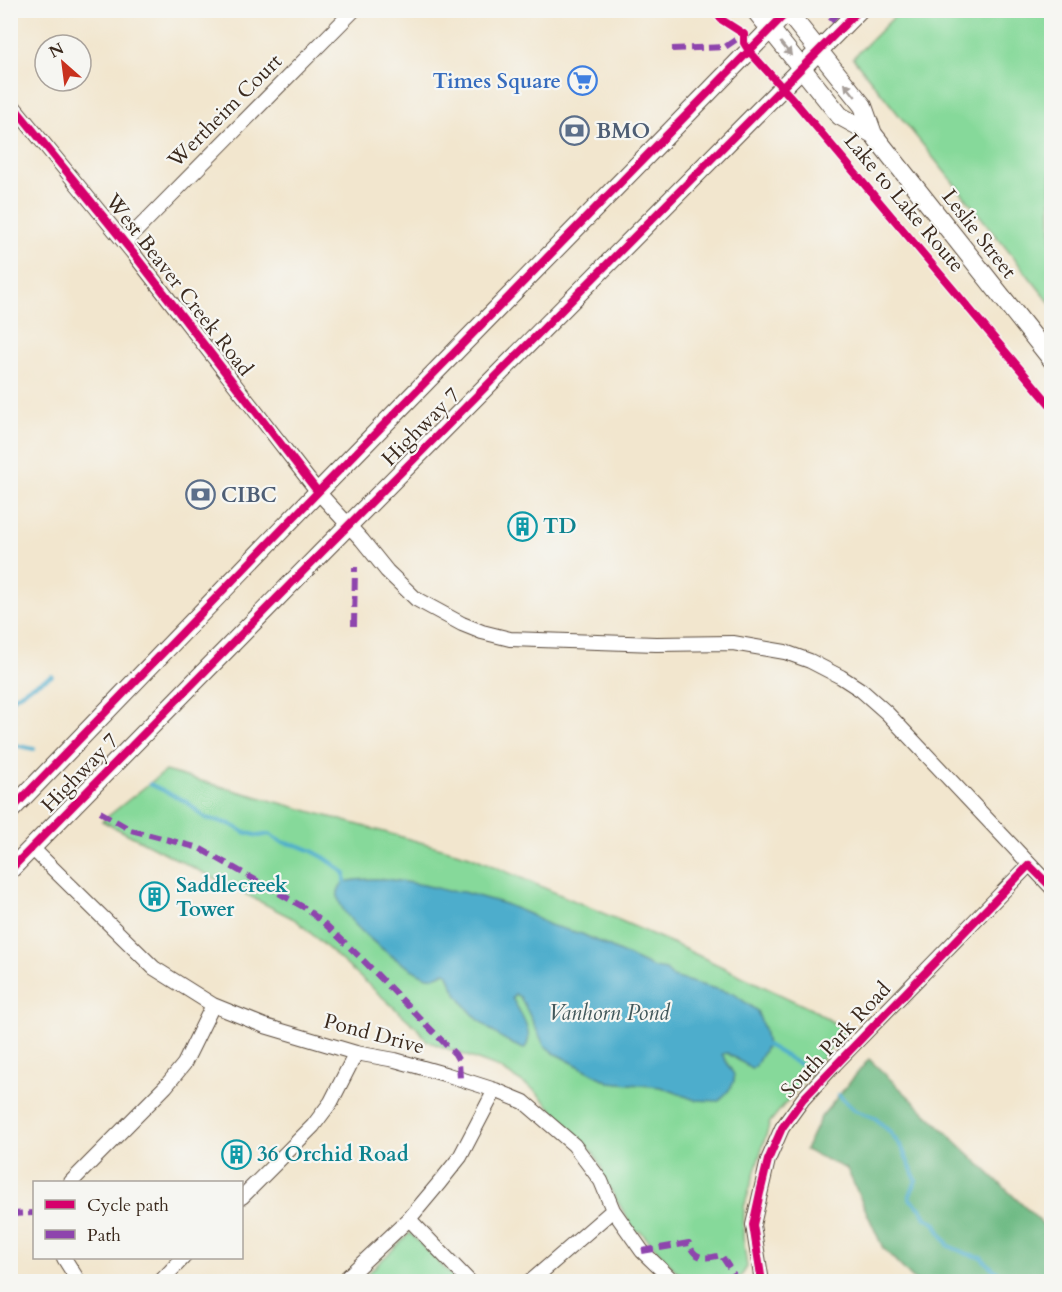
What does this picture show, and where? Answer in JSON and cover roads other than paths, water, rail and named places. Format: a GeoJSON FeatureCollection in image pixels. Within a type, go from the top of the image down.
{"type":"FeatureCollection","features":[{"type":"Feature","properties":{"kind":"main road","name":"Leslie Street"},"geometry":{"type":"LineString","coordinates":[[755,10],[840,116],[873,134]]}},
{"type":"Feature","properties":{"kind":"main road","name":"Highway 7"},"geometry":{"type":"LineString","coordinates":[[10,870],[859,10]]}},
{"type":"Feature","properties":{"kind":"main road","name":"Leslie Street"},"geometry":{"type":"LineString","coordinates":[[787,11],[863,106],[873,134],[1052,360]]}},
{"type":"Feature","properties":{"kind":"main road","name":"Highway 7"},"geometry":{"type":"LineString","coordinates":[[10,811],[787,11]]}},
{"type":"Feature","properties":{"kind":"street","name":"Wertheim Court"},"geometry":{"type":"LineString","coordinates":[[125,242],[354,10]]}},
{"type":"Feature","properties":{"kind":"street","name":"West Beaver Creek Road"},"geometry":{"type":"LineString","coordinates":[[10,102],[125,242],[318,492],[387,571],[416,599],[437,612],[482,632],[510,639],[656,644],[733,643],[784,652],[810,661],[861,690],[887,713],[1052,888]]}},
{"type":"Feature","properties":{"kind":"street","name":"Pond Drive"},"geometry":{"type":"LineString","coordinates":[[32,848],[154,968],[213,1005],[265,1026],[356,1053],[395,1060],[495,1090],[524,1102],[574,1145],[601,1181],[613,1210],[642,1251],[670,1278],[680,1281]]}},
{"type":"Feature","properties":{"kind":"street","name":"South Park Road"},"geometry":{"type":"LineString","coordinates":[[762,1281],[753,1225],[768,1160],[782,1128],[803,1099],[827,1073],[1029,865]]}},
{"type":"Feature","properties":{"kind":"street"},"geometry":{"type":"LineString","coordinates":[[72,1181],[166,1086],[184,1064],[213,1005]]}},
{"type":"Feature","properties":{"kind":"street"},"geometry":{"type":"LineString","coordinates":[[243,1196],[313,1126],[331,1102],[356,1053]]}},
{"type":"Feature","properties":{"kind":"street"},"geometry":{"type":"LineString","coordinates":[[342,1281],[409,1219],[460,1157],[495,1090]]}},
{"type":"Feature","properties":{"kind":"street"},"geometry":{"type":"LineString","coordinates":[[530,1281],[613,1210]]}},
{"type":"Feature","properties":{"kind":"street"},"geometry":{"type":"LineString","coordinates":[[409,1219],[470,1281]]}},
{"type":"Feature","properties":{"kind":"street"},"geometry":{"type":"LineString","coordinates":[[65,1259],[79,1281]]}},
{"type":"Feature","properties":{"kind":"street"},"geometry":{"type":"LineString","coordinates":[[160,1281],[181,1259]]}},
{"type":"Feature","properties":{"kind":"water","name":"Vanhorn Pond"},"geometry":{"type":"Polygon","coordinates":[[[386,879],[463,892],[505,904],[549,925],[582,934],[654,968],[666,970],[673,977],[734,994],[757,1011],[767,1045],[755,1067],[751,1068],[727,1053],[722,1054],[734,1075],[734,1081],[719,1101],[695,1100],[661,1087],[609,1082],[554,1053],[544,1045],[524,1004],[515,994],[512,998],[522,1016],[529,1037],[524,1049],[512,1044],[500,1037],[468,1009],[448,974],[445,972],[428,977],[418,972],[385,951],[352,921],[341,906],[338,893],[344,883],[386,879]]]}},
{"type":"Feature","properties":{"kind":"waterway"},"geometry":{"type":"LineString","coordinates":[[10,700],[52,676]]}},
{"type":"Feature","properties":{"kind":"waterway"},"geometry":{"type":"LineString","coordinates":[[10,744],[34,749]]}},
{"type":"Feature","properties":{"kind":"waterway"},"geometry":{"type":"LineString","coordinates":[[150,784],[187,802],[205,818],[230,824],[244,832],[259,836],[270,834],[280,841],[313,851],[330,861],[345,874],[345,882]]}},
{"type":"Feature","properties":{"kind":"waterway"},"geometry":{"type":"LineString","coordinates":[[767,1045],[799,1064]]}},
{"type":"Feature","properties":{"kind":"waterway"},"geometry":{"type":"LineString","coordinates":[[839,1095],[854,1110],[875,1118],[902,1148],[916,1180],[909,1198],[922,1210],[926,1218],[936,1224],[949,1246],[981,1257],[1007,1282]]}},
{"type":"Feature","properties":{"kind":"place","name":"Times Square"},"geometry":{"type":"Point","coordinates":[582,81]}},
{"type":"Feature","properties":{"kind":"place","name":"BMO"},"geometry":{"type":"Point","coordinates":[575,131]}},
{"type":"Feature","properties":{"kind":"place","name":"CIBC"},"geometry":{"type":"Point","coordinates":[200,495]}},
{"type":"Feature","properties":{"kind":"place","name":"TD"},"geometry":{"type":"Point","coordinates":[522,526]}},
{"type":"Feature","properties":{"kind":"place","name":"Saddlecreek Tower"},"geometry":{"type":"Point","coordinates":[155,897]}},
{"type":"Feature","properties":{"kind":"place","name":"36 Orchid Road"},"geometry":{"type":"Point","coordinates":[236,1154]}}]}
